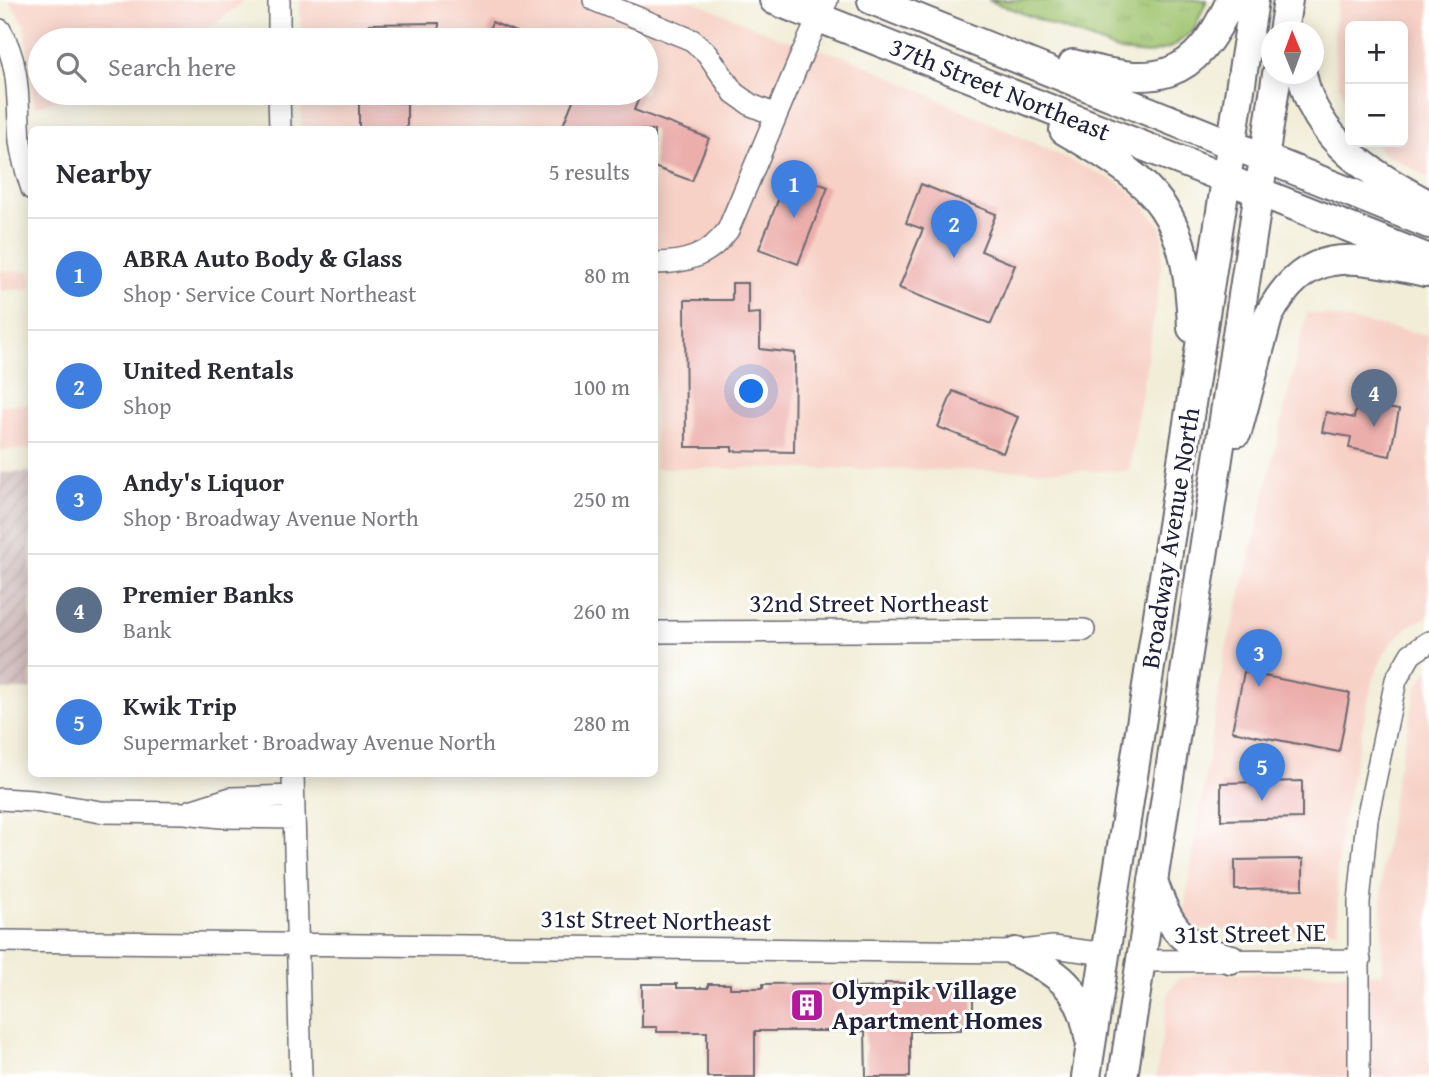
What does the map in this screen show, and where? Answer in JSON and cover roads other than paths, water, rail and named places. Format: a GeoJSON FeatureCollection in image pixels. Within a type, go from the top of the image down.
{"type":"FeatureCollection","features":[{"type":"Feature","properties":{"kind":"main road","name":"37th Street Northeast"},"geometry":{"type":"LineString","coordinates":[[774,0],[823,9],[938,64],[1429,259]]}},
{"type":"Feature","properties":{"kind":"main road","name":"37th Street Northeast"},"geometry":{"type":"LineString","coordinates":[[872,0],[1429,224]]}},
{"type":"Feature","properties":{"kind":"main road"},"geometry":{"type":"LineString","coordinates":[[941,27],[1101,72],[1146,77],[1176,70],[1199,52],[1221,23],[1231,0]]}},
{"type":"Feature","properties":{"kind":"main road","name":"Broadway Avenue North"},"geometry":{"type":"LineString","coordinates":[[1086,1077],[1254,0]]}},
{"type":"Feature","properties":{"kind":"main road"},"geometry":{"type":"LineString","coordinates":[[1285,21],[1288,0]]}},
{"type":"Feature","properties":{"kind":"main road"},"geometry":{"type":"LineString","coordinates":[[1301,21],[1303,0]]}},
{"type":"Feature","properties":{"kind":"main road"},"geometry":{"type":"LineString","coordinates":[[938,64],[1046,119],[1099,150],[1138,178],[1159,200],[1172,221],[1185,264],[1191,308],[1195,383]]}},
{"type":"Feature","properties":{"kind":"main road","name":"Broadway Avenue North"},"geometry":{"type":"LineString","coordinates":[[1124,1077],[1275,84]]}},
{"type":"Feature","properties":{"kind":"main road"},"geometry":{"type":"LineString","coordinates":[[1305,84],[1320,121],[1341,147],[1378,176],[1429,205]]}},
{"type":"Feature","properties":{"kind":"main road"},"geometry":{"type":"LineString","coordinates":[[1201,559],[1261,338],[1268,317],[1285,289],[1306,271],[1335,261],[1374,261],[1429,273]]}},
{"type":"Feature","properties":{"kind":"main road"},"geometry":{"type":"LineString","coordinates":[[1153,879],[1169,919],[1182,936],[1202,950],[1231,959]]}},
{"type":"Feature","properties":{"kind":"main road"},"geometry":{"type":"LineString","coordinates":[[1113,905],[1124,942],[1132,956],[1140,961]]}},
{"type":"Feature","properties":{"kind":"main road"},"geometry":{"type":"LineString","coordinates":[[1015,952],[1061,977],[1073,991],[1083,1013],[1090,1049]]}},
{"type":"Feature","properties":{"kind":"main road"},"geometry":{"type":"LineString","coordinates":[[1105,954],[1120,974],[1133,1013]]}},
{"type":"Feature","properties":{"kind":"street"},"geometry":{"type":"LineString","coordinates":[[279,0],[279,28]]}},
{"type":"Feature","properties":{"kind":"street"},"geometry":{"type":"LineString","coordinates":[[594,0],[692,40],[706,53],[734,93],[751,105],[776,115]]}},
{"type":"Feature","properties":{"kind":"street"},"geometry":{"type":"LineString","coordinates":[[658,263],[691,259],[704,254],[720,240],[738,211],[776,115],[823,9]]}},
{"type":"Feature","properties":{"kind":"street"},"geometry":{"type":"LineString","coordinates":[[0,30],[13,58],[21,143],[28,172]]}},
{"type":"Feature","properties":{"kind":"street"},"geometry":{"type":"LineString","coordinates":[[279,105],[280,126]]}},
{"type":"Feature","properties":{"kind":"street","name":"32nd Street Northeast"},"geometry":{"type":"LineString","coordinates":[[658,632],[1084,630]]}},
{"type":"Feature","properties":{"kind":"street"},"geometry":{"type":"LineString","coordinates":[[1359,1077],[1359,902],[1363,849],[1396,680],[1411,654],[1429,642]]}},
{"type":"Feature","properties":{"kind":"street"},"geometry":{"type":"LineString","coordinates":[[293,777],[300,1077]]}},
{"type":"Feature","properties":{"kind":"street"},"geometry":{"type":"LineString","coordinates":[[185,813],[231,799],[293,796]]}},
{"type":"Feature","properties":{"kind":"street"},"geometry":{"type":"LineString","coordinates":[[0,799],[34,801],[101,813],[185,813],[243,818],[294,818]]}},
{"type":"Feature","properties":{"kind":"street","name":"31st Street Northeast"},"geometry":{"type":"LineString","coordinates":[[0,941],[1015,952],[1053,947],[1105,954]]}},
{"type":"Feature","properties":{"kind":"street","name":"31st Street NE"},"geometry":{"type":"LineString","coordinates":[[1140,961],[1360,960]]}},
{"type":"Feature","properties":{"kind":"place","name":"ABRA Auto Body & Glass"},"geometry":{"type":"Point","coordinates":[794,218]}},
{"type":"Feature","properties":{"kind":"place","name":"United Rentals"},"geometry":{"type":"Point","coordinates":[954,258]}},
{"type":"Feature","properties":{"kind":"place","name":"Premier Banks"},"geometry":{"type":"Point","coordinates":[1374,427]}},
{"type":"Feature","properties":{"kind":"place","name":"Andy's Liquor"},"geometry":{"type":"Point","coordinates":[1259,687]}},
{"type":"Feature","properties":{"kind":"place","name":"Kwik Trip"},"geometry":{"type":"Point","coordinates":[1262,801]}},
{"type":"Feature","properties":{"kind":"place","name":"Olympik Village Apartment Homes"},"geometry":{"type":"Point","coordinates":[807,1005]}}]}
